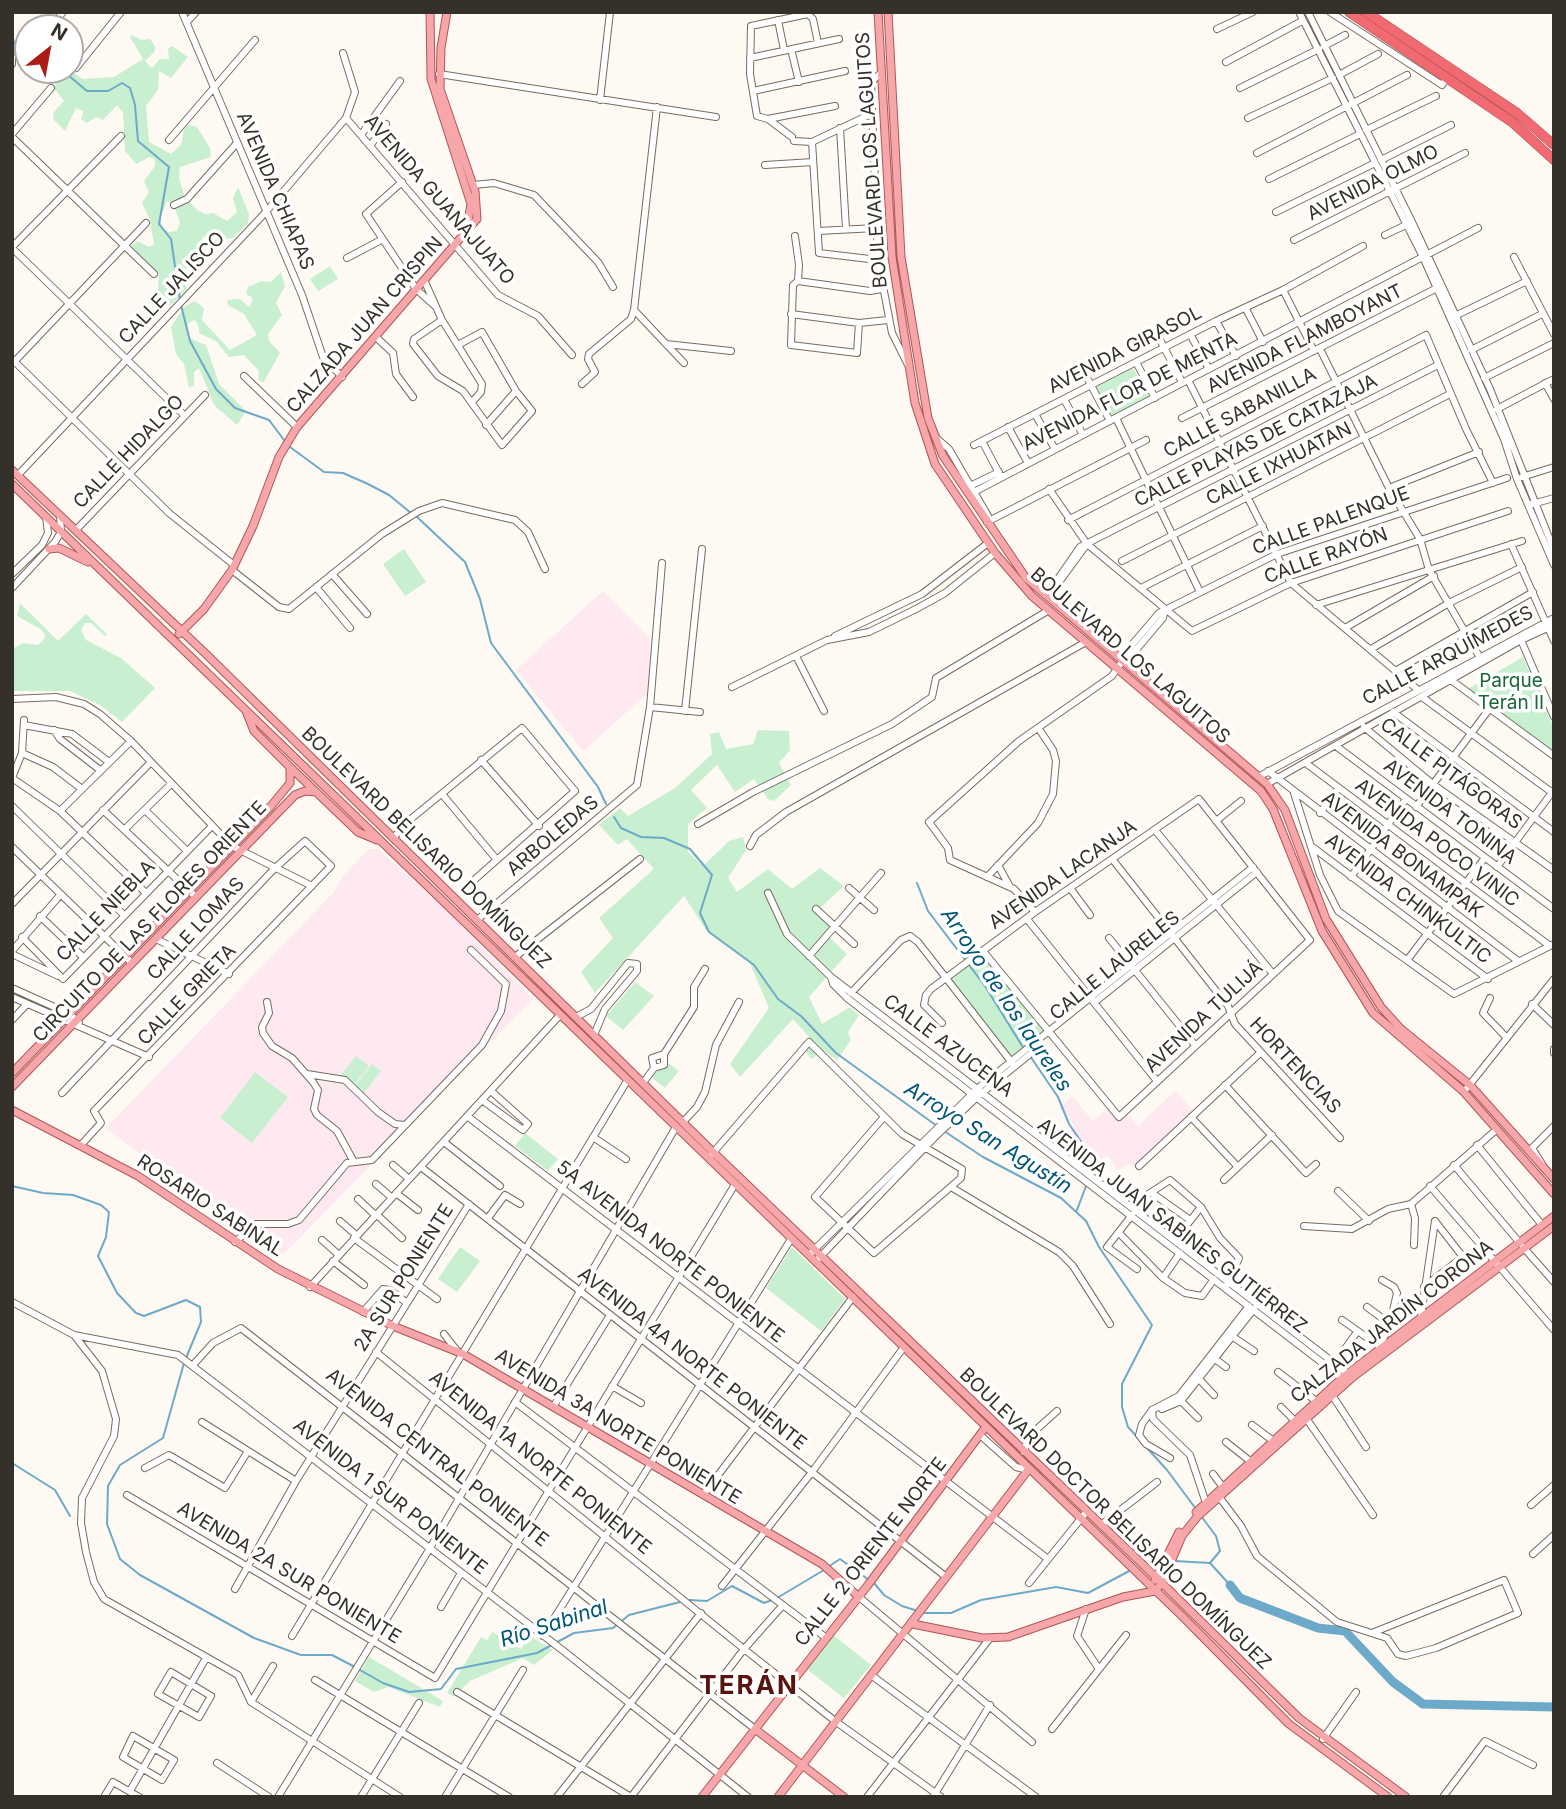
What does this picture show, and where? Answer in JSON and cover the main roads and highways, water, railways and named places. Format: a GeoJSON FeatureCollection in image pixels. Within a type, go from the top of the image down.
{"type":"FeatureCollection","features":[{"type":"Feature","properties":{"kind":"highway"},"geometry":{"type":"LineString","coordinates":[[1349,12],[1512,122],[1554,160]]}},
{"type":"Feature","properties":{"kind":"highway"},"geometry":{"type":"LineString","coordinates":[[1366,12],[1517,113],[1554,145]]}},
{"type":"Feature","properties":{"kind":"main road","name":"BOULEVARD LOS LAGUITOS"},"geometry":{"type":"LineString","coordinates":[[878,12],[891,257],[908,366],[923,434],[935,464],[1014,577],[1261,791],[1273,809],[1322,931],[1373,1013],[1463,1091],[1553,1195]]}},
{"type":"Feature","properties":{"kind":"main road","name":"BOULEVARD LOS LAGUITOS"},"geometry":{"type":"LineString","coordinates":[[888,12],[901,257],[923,397],[933,436],[1015,564],[1045,595],[1267,784],[1285,810],[1328,923],[1390,1018],[1470,1085],[1554,1179]]}},
{"type":"Feature","properties":{"kind":"main road","name":"CALZADA JUAN CRISPIN"},"geometry":{"type":"LineString","coordinates":[[172,638],[182,632],[204,609],[233,568],[284,448],[297,427],[477,219],[478,206],[473,185],[440,89],[439,74],[446,13]]}},
{"type":"Feature","properties":{"kind":"main road"},"geometry":{"type":"LineString","coordinates":[[430,15],[435,24],[444,23]]}},
{"type":"Feature","properties":{"kind":"main road","name":"CALZADA JUAN CRISPIN"},"geometry":{"type":"LineString","coordinates":[[430,15],[433,91],[471,204],[469,225],[463,236]]}},
{"type":"Feature","properties":{"kind":"main road"},"geometry":{"type":"LineString","coordinates":[[885,136],[894,136]]}},
{"type":"Feature","properties":{"kind":"main road","name":"BOULEVARD BELISARIO DOMÍNGUEZ"},"geometry":{"type":"LineString","coordinates":[[15,473],[515,957],[643,1083],[710,1156],[815,1255]]}},
{"type":"Feature","properties":{"kind":"main road","name":"BOULEVARD BELISARIO DOMÍNGUEZ"},"geometry":{"type":"LineString","coordinates":[[12,484],[626,1081],[679,1125]]}},
{"type":"Feature","properties":{"kind":"main road"},"geometry":{"type":"LineString","coordinates":[[50,549],[71,553],[98,568]]}},
{"type":"Feature","properties":{"kind":"main road"},"geometry":{"type":"LineString","coordinates":[[246,710],[254,731],[316,792],[358,832],[382,842]]}},
{"type":"Feature","properties":{"kind":"main road"},"geometry":{"type":"LineString","coordinates":[[12,1073],[129,960],[189,891],[287,788],[291,778],[290,766]]}},
{"type":"Feature","properties":{"kind":"main road","name":"CIRCUITO DE LAS FLORES ORIENTE"},"geometry":{"type":"LineString","coordinates":[[12,1087],[77,1023],[129,960],[156,939],[295,795],[306,791],[316,792]]}},
{"type":"Feature","properties":{"kind":"main road"},"geometry":{"type":"LineString","coordinates":[[391,850],[395,841]]}},
{"type":"Feature","properties":{"kind":"main road"},"geometry":{"type":"LineString","coordinates":[[1292,858],[1303,858]]}},
{"type":"Feature","properties":{"kind":"main road","name":"ROSARIO SABINAL"},"geometry":{"type":"LineString","coordinates":[[12,1110],[138,1177],[234,1242],[310,1287],[393,1326]]}},
{"type":"Feature","properties":{"kind":"main road","name":"BOULEVARD BELISARIO DOMÍNGUEZ"},"geometry":{"type":"LineString","coordinates":[[710,1156],[734,1186],[791,1239],[815,1255]]}},
{"type":"Feature","properties":{"kind":"main road","name":"CALZADA JARDÍN CORONA"},"geometry":{"type":"LineString","coordinates":[[1149,1588],[1166,1568],[1179,1532],[1222,1486],[1316,1401],[1521,1245],[1550,1229],[1554,1215]]}},
{"type":"Feature","properties":{"kind":"main road","name":"BOULEVARD DOCTOR BELISARIO DOMÍNGUEZ"},"geometry":{"type":"LineString","coordinates":[[815,1255],[853,1297],[985,1428],[1289,1724],[1388,1797]]}},
{"type":"Feature","properties":{"kind":"main road","name":"BOULEVARD DOCTOR BELISARIO DOMÍNGUEZ"},"geometry":{"type":"LineString","coordinates":[[815,1255],[1087,1511],[1323,1739],[1406,1797]]}},
{"type":"Feature","properties":{"kind":"main road","name":"CALZADA JARDÍN CORONA"},"geometry":{"type":"LineString","coordinates":[[1204,1507],[1220,1497],[1332,1395],[1379,1348],[1454,1295]]}},
{"type":"Feature","properties":{"kind":"main road","name":"AVENIDA 3A NORTE PONIENTE"},"geometry":{"type":"LineString","coordinates":[[393,1326],[460,1353],[523,1389],[822,1564],[859,1597]]}},
{"type":"Feature","properties":{"kind":"main road","name":"CALLE 2 ORIENTE NORTE"},"geometry":{"type":"LineString","coordinates":[[702,1797],[859,1597],[985,1428]]}},
{"type":"Feature","properties":{"kind":"main road"},"geometry":{"type":"LineString","coordinates":[[1024,1452],[1028,1470]]}},
{"type":"Feature","properties":{"kind":"main road"},"geometry":{"type":"LineString","coordinates":[[1028,1470],[1045,1473]]}},
{"type":"Feature","properties":{"kind":"main road"},"geometry":{"type":"LineString","coordinates":[[778,1797],[913,1622],[990,1516],[1028,1470]]}},
{"type":"Feature","properties":{"kind":"main road"},"geometry":{"type":"LineString","coordinates":[[1166,1568],[1176,1596]]}},
{"type":"Feature","properties":{"kind":"main road"},"geometry":{"type":"LineString","coordinates":[[913,1622],[990,1638],[1025,1633],[1149,1588]]}},
{"type":"Feature","properties":{"kind":"main road"},"geometry":{"type":"LineString","coordinates":[[755,1729],[844,1797]]}},
{"type":"Feature","properties":{"kind":"waterway","name":"Arroyo San Agustín"},"geometry":{"type":"LineString","coordinates":[[12,36],[14,42]]}},
{"type":"Feature","properties":{"kind":"waterway","name":"Arroyo San Agustín"},"geometry":{"type":"LineString","coordinates":[[79,84],[87,91],[108,91],[122,83],[130,88],[135,105],[138,141],[169,167],[159,224],[171,239],[180,300]]}},
{"type":"Feature","properties":{"kind":"waterway","name":"Arroyo San Agustín"},"geometry":{"type":"LineString","coordinates":[[181,305],[190,341],[216,389],[235,408],[269,420],[284,440]]}},
{"type":"Feature","properties":{"kind":"waterway","name":"Arroyo San Agustín"},"geometry":{"type":"LineString","coordinates":[[290,447],[324,472],[343,473],[368,484],[389,495],[411,513]]}},
{"type":"Feature","properties":{"kind":"waterway","name":"Arroyo San Agustín"},"geometry":{"type":"LineString","coordinates":[[416,516],[465,562],[480,599],[491,643],[598,787],[606,804]]}},
{"type":"Feature","properties":{"kind":"waterway","name":"Arroyo San Agustín"},"geometry":{"type":"LineString","coordinates":[[614,817],[621,828],[641,837],[664,838],[690,849],[712,875],[700,913],[709,932],[754,965],[778,999],[801,1016],[836,1053],[937,1126]]}},
{"type":"Feature","properties":{"kind":"waterway","name":"Arroyo de los laureles"},"geometry":{"type":"LineString","coordinates":[[917,883],[928,911],[985,986],[1024,1049]]}},
{"type":"Feature","properties":{"kind":"waterway","name":"Arroyo de los laureles"},"geometry":{"type":"LineString","coordinates":[[1030,1056],[1058,1097],[1069,1124],[1087,1150],[1088,1170]]}},
{"type":"Feature","properties":{"kind":"waterway","name":"Arroyo San Agustín"},"geometry":{"type":"LineString","coordinates":[[944,1131],[983,1157],[1061,1198],[1086,1221],[1099,1247],[1152,1325],[1122,1384],[1122,1407],[1128,1427],[1167,1470],[1196,1509]]}},
{"type":"Feature","properties":{"kind":"waterway","name":"Río Sabinal"},"geometry":{"type":"LineString","coordinates":[[12,1186],[43,1193],[73,1195],[101,1205],[109,1212],[106,1237],[98,1256],[117,1293],[136,1313],[144,1316],[186,1300],[200,1307],[201,1322],[186,1358]]}},
{"type":"Feature","properties":{"kind":"waterway","name":"Arroyo de los laureles"},"geometry":{"type":"LineString","coordinates":[[1077,1210],[1086,1186]]}},
{"type":"Feature","properties":{"kind":"waterway","name":"Río Sabinal"},"geometry":{"type":"LineString","coordinates":[[184,1363],[163,1438],[120,1465],[108,1486],[107,1524],[120,1559],[140,1575],[254,1638],[301,1655],[332,1655],[355,1667]]}},
{"type":"Feature","properties":{"kind":"waterway"},"geometry":{"type":"LineString","coordinates":[[12,1463],[55,1490],[70,1516]]}},
{"type":"Feature","properties":{"kind":"waterway","name":"Arroyo San Agustín"},"geometry":{"type":"LineString","coordinates":[[1201,1516],[1216,1536],[1220,1551],[1210,1563]]}},
{"type":"Feature","properties":{"kind":"waterway","name":"Río Sabinal"},"geometry":{"type":"LineString","coordinates":[[828,1567],[840,1559],[869,1580]]}},
{"type":"Feature","properties":{"kind":"waterway","name":"Río Sabinal"},"geometry":{"type":"LineString","coordinates":[[1147,1565],[1161,1561]]}},
{"type":"Feature","properties":{"kind":"waterway","name":"Río Sabinal"},"geometry":{"type":"LineString","coordinates":[[1174,1561],[1210,1563],[1230,1585]]}},
{"type":"Feature","properties":{"kind":"waterway","name":"Río Sabinal"},"geometry":{"type":"LineString","coordinates":[[777,1598],[824,1570]]}},
{"type":"Feature","properties":{"kind":"waterway","name":"Río Sabinal"},"geometry":{"type":"LineString","coordinates":[[924,1613],[951,1613],[981,1600],[1056,1587],[1088,1593],[1131,1570]]}},
{"type":"Feature","properties":{"kind":"waterway","name":"Río Sabinal"},"geometry":{"type":"LineString","coordinates":[[874,1583],[884,1595],[902,1606],[918,1611]]}},
{"type":"Feature","properties":{"kind":"waterway","name":"Río Sabinal"},"geometry":{"type":"LineString","coordinates":[[1230,1585],[1240,1598],[1318,1628],[1345,1631],[1393,1682],[1423,1704],[1554,1707]]}},
{"type":"Feature","properties":{"kind":"waterway","name":"Río Sabinal"},"geometry":{"type":"LineString","coordinates":[[689,1600],[707,1601],[732,1586],[764,1603],[772,1600]]}},
{"type":"Feature","properties":{"kind":"waterway","name":"Río Sabinal"},"geometry":{"type":"LineString","coordinates":[[360,1670],[383,1683],[409,1692],[441,1689],[456,1669],[537,1653],[574,1633],[613,1628],[629,1615],[680,1602]]}},
{"type":"Feature","properties":{"kind":"district","name":"TERÁN"},"geometry":{"type":"Point","coordinates":[749,1686]}},
{"type":"Feature","properties":{"kind":"park label","name":"Parque Terán II"},"geometry":{"type":"Point","coordinates":[1511,692]}}]}
